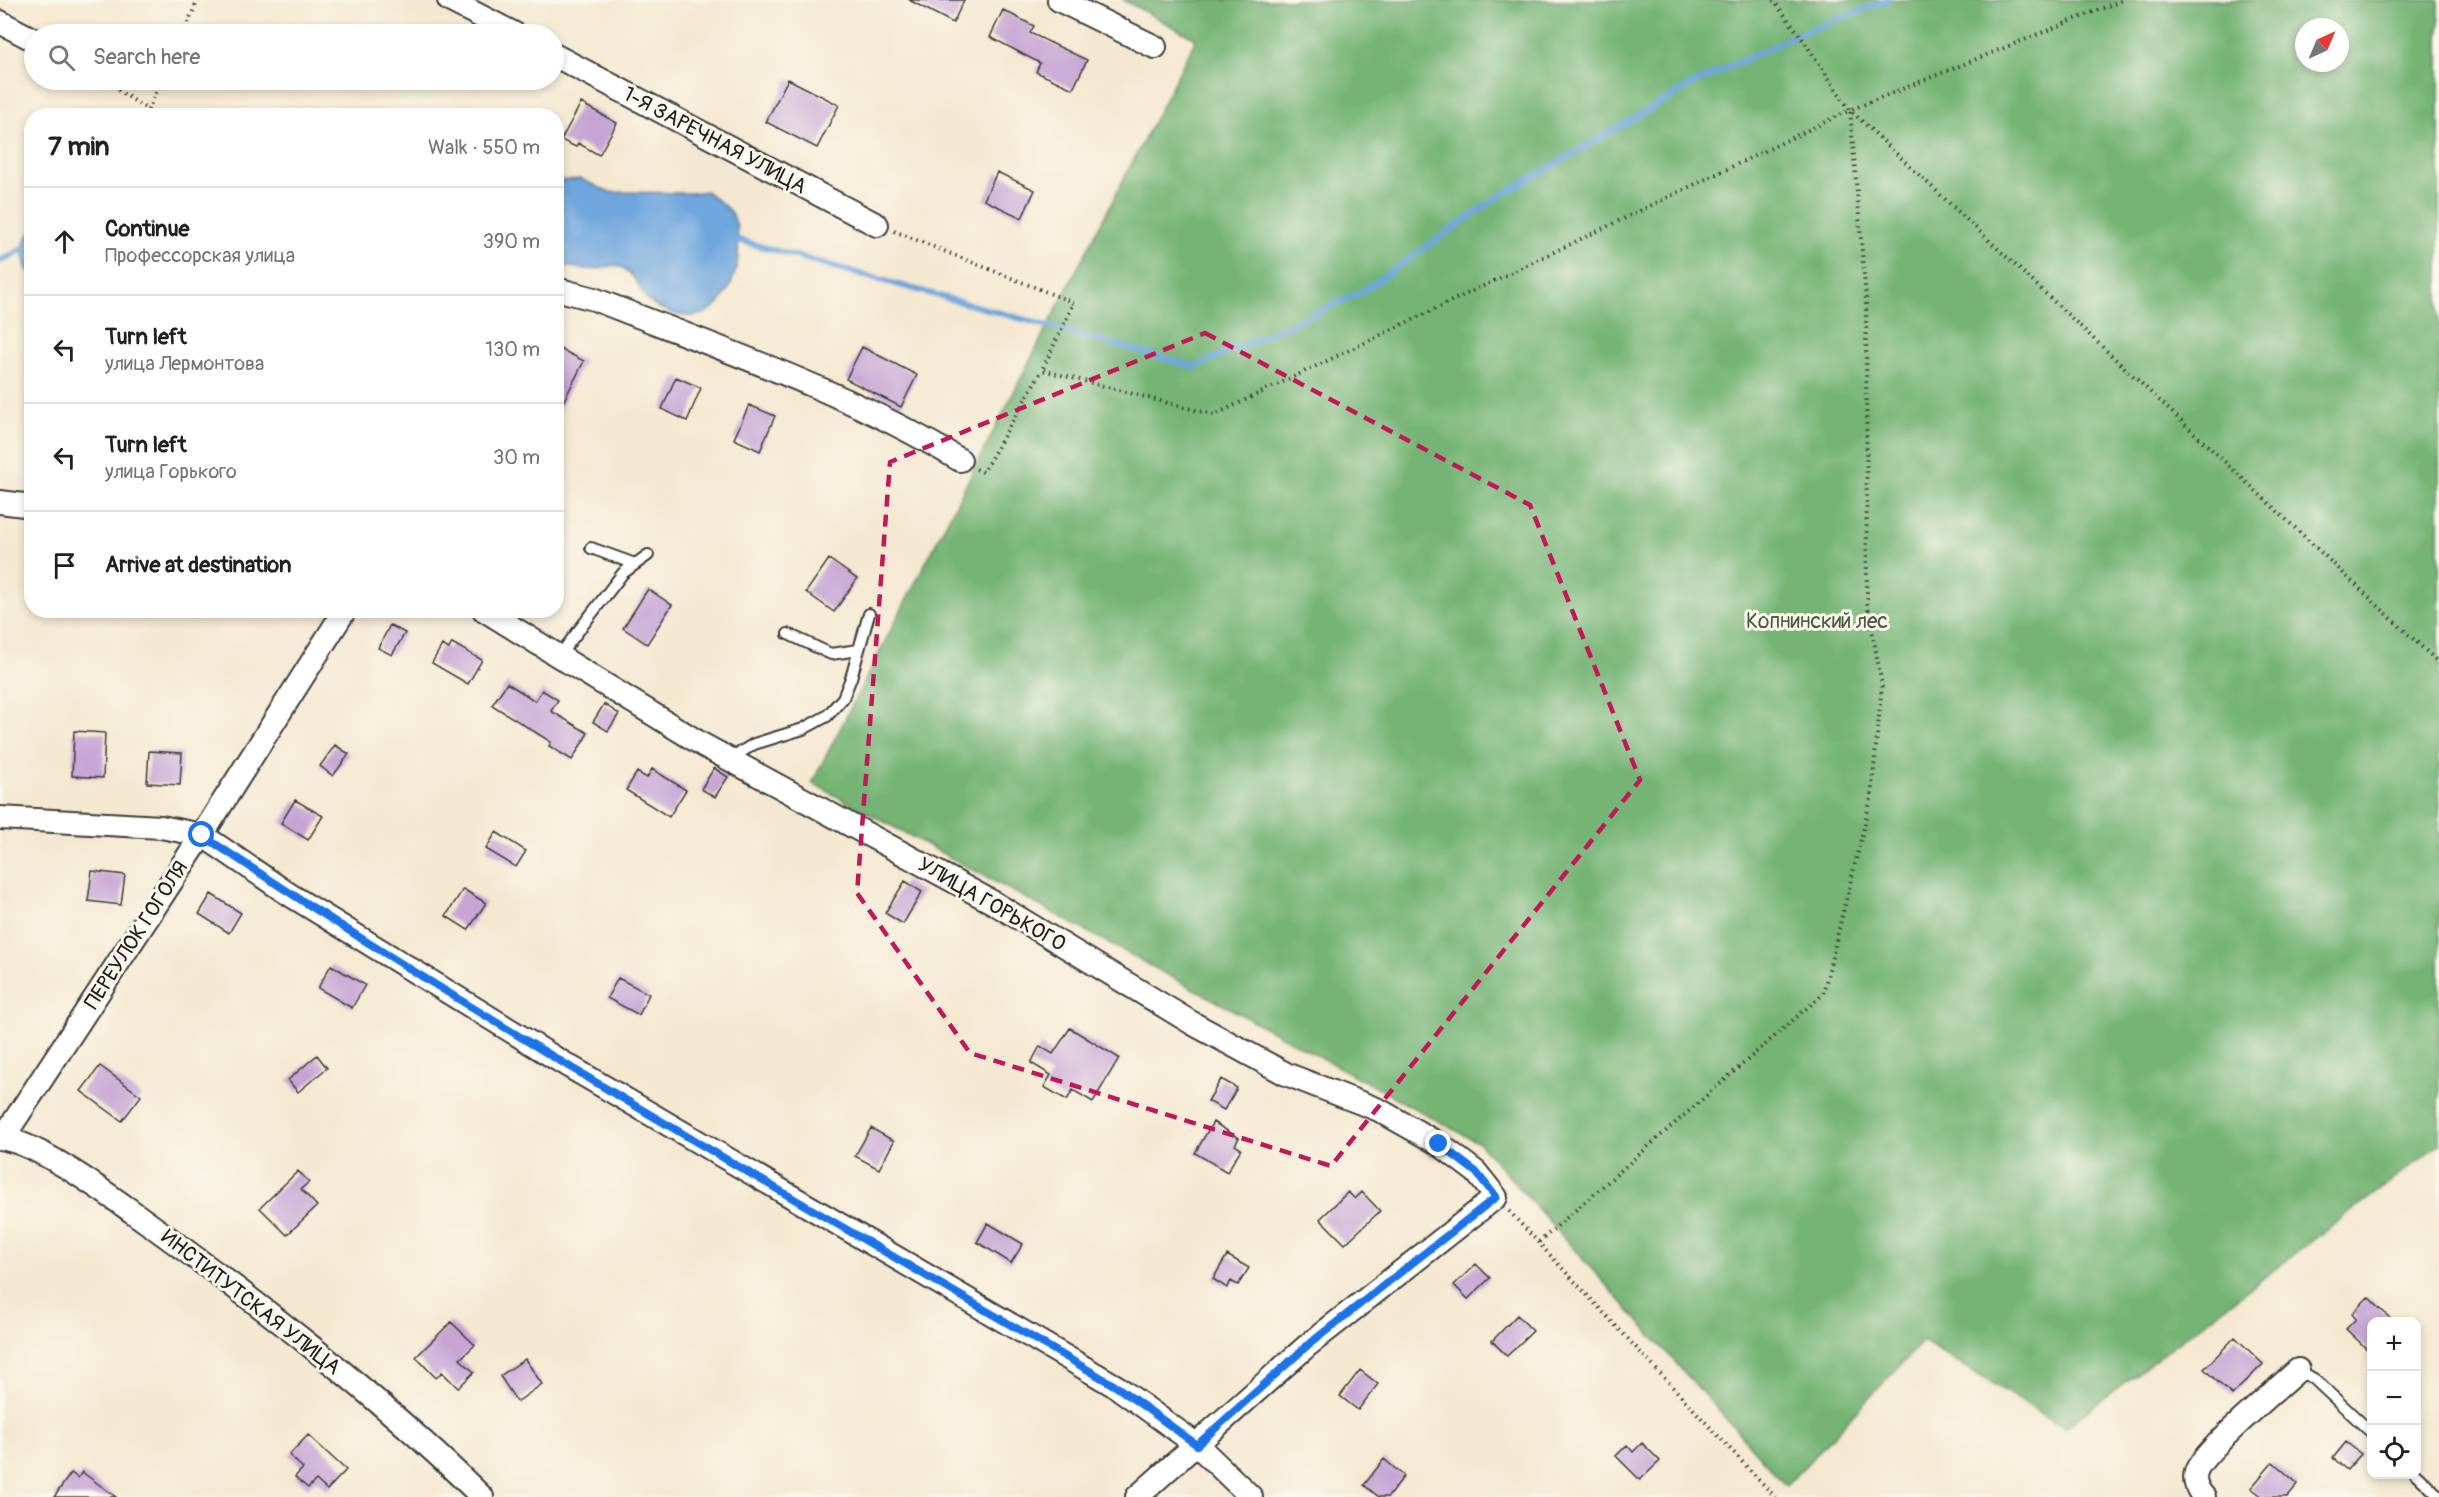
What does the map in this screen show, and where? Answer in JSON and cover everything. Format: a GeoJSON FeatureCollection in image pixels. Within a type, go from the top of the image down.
{"type":"FeatureCollection","features":[{"type":"Feature","properties":{"kind":"street"},"geometry":{"type":"LineString","coordinates":[[449,0],[496,24]]}},
{"type":"Feature","properties":{"kind":"street"},"geometry":{"type":"LineString","coordinates":[[1059,0],[1155,47]]}},
{"type":"Feature","properties":{"kind":"street"},"geometry":{"type":"LineString","coordinates":[[0,22],[24,35]]}},
{"type":"Feature","properties":{"kind":"street","name":"1-Я ЗАРЕЧНАЯ УЛИЦА"},"geometry":{"type":"LineString","coordinates":[[564,60],[877,225]]}},
{"type":"Feature","properties":{"kind":"street"},"geometry":{"type":"LineString","coordinates":[[564,292],[594,299],[839,396],[926,439],[960,460]]}},
{"type":"Feature","properties":{"kind":"street"},"geometry":{"type":"LineString","coordinates":[[0,502],[24,505]]}},
{"type":"Feature","properties":{"kind":"street","name":"ПЕРЕУЛОК ГОГОЛЯ"},"geometry":{"type":"LineString","coordinates":[[2,1138],[202,835],[340,618]]}},
{"type":"Feature","properties":{"kind":"street","name":"УЛИЦА ГОРЬКОГО"},"geometry":{"type":"LineString","coordinates":[[497,618],[729,760],[994,903],[1192,1023],[1286,1074],[1379,1110],[1439,1144],[1476,1172],[1496,1197]]}},
{"type":"Feature","properties":{"kind":"street"},"geometry":{"type":"LineString","coordinates":[[0,818],[161,827],[202,835],[287,893],[560,1060],[1117,1387],[1197,1445],[1251,1497]]}},
{"type":"Feature","properties":{"kind":"street","name":"ИНСТИТУТСКАЯ УЛИЦА"},"geometry":{"type":"LineString","coordinates":[[2,1138],[34,1149],[102,1190],[264,1309],[386,1409],[482,1497]]}},
{"type":"Feature","properties":{"kind":"street"},"geometry":{"type":"LineString","coordinates":[[1137,1497],[1308,1345],[1496,1197]]}},
{"type":"Feature","properties":{"kind":"street"},"geometry":{"type":"LineString","coordinates":[[2200,1493],[2195,1472],[2208,1452],[2298,1370]]}},
{"type":"Feature","properties":{"kind":"lane"},"geometry":{"type":"LineString","coordinates":[[591,548],[635,564]]}},
{"type":"Feature","properties":{"kind":"lane"},"geometry":{"type":"LineString","coordinates":[[558,656],[623,573],[648,555]]}},
{"type":"Feature","properties":{"kind":"lane"},"geometry":{"type":"LineString","coordinates":[[729,760],[754,744],[803,729],[827,716],[843,698],[869,614]]}},
{"type":"Feature","properties":{"kind":"lane"},"geometry":{"type":"LineString","coordinates":[[788,634],[831,654],[858,650]]}},
{"type":"Feature","properties":{"kind":"lane"},"geometry":{"type":"LineString","coordinates":[[2298,1370],[2314,1379],[2367,1428]]}},
{"type":"Feature","properties":{"kind":"lane"},"geometry":{"type":"LineString","coordinates":[[2421,1479],[2439,1496]]}},
{"type":"Feature","properties":{"kind":"path"},"geometry":{"type":"LineString","coordinates":[[187,24],[198,0]]}},
{"type":"Feature","properties":{"kind":"path"},"geometry":{"type":"LineString","coordinates":[[1773,0],[1799,34],[1850,110],[2439,663]]}},
{"type":"Feature","properties":{"kind":"path"},"geometry":{"type":"LineString","coordinates":[[1042,370],[1215,415],[1850,110],[2123,0]]}},
{"type":"Feature","properties":{"kind":"path"},"geometry":{"type":"LineString","coordinates":[[118,90],[145,108]]}},
{"type":"Feature","properties":{"kind":"path"},"geometry":{"type":"LineString","coordinates":[[149,108],[157,90]]}},
{"type":"Feature","properties":{"kind":"path"},"geometry":{"type":"LineString","coordinates":[[1539,1242],[1823,994],[1871,798],[1882,685],[1867,602],[1866,298],[1850,110]]}},
{"type":"Feature","properties":{"kind":"path"},"geometry":{"type":"LineString","coordinates":[[877,225],[1074,303],[1042,370],[982,472],[960,460]]}},
{"type":"Feature","properties":{"kind":"path"},"geometry":{"type":"LineString","coordinates":[[1496,1197],[1775,1497]]}},
{"type":"Feature","properties":{"kind":"highlighted area"},"geometry":{"type":"Polygon","coordinates":[[[1205,333],[1530,505],[1640,780],[1331,1166],[970,1053],[857,893],[890,462],[1205,333]]]}},
{"type":"Feature","properties":{"kind":"green space","name":"Копнинский лес"},"geometry":{"type":"Polygon","coordinates":[[[1123,0],[2439,0],[2439,1145],[2065,1428],[1923,1341],[1786,1486],[1479,1143],[812,783],[1196,39],[1123,0]]]}},
{"type":"Feature","properties":{"kind":"water"},"geometry":{"type":"Polygon","coordinates":[[[581,179],[609,192],[693,193],[706,191],[731,212],[738,234],[736,269],[727,292],[712,309],[703,314],[681,315],[652,304],[631,275],[620,266],[587,269],[564,266],[564,180],[581,179]]]}},
{"type":"Feature","properties":{"kind":"building"},"geometry":{"type":"Polygon","coordinates":[[[909,0],[964,0],[953,23],[909,0]]]}},
{"type":"Feature","properties":{"kind":"building"},"geometry":{"type":"Polygon","coordinates":[[[1003,10],[1034,26],[1030,33],[1087,60],[1073,89],[1036,72],[1040,63],[990,37],[1003,10]]]}},
{"type":"Feature","properties":{"kind":"building"},"geometry":{"type":"Polygon","coordinates":[[[788,79],[839,105],[817,148],[766,122],[788,79]]]}},
{"type":"Feature","properties":{"kind":"building"},"geometry":{"type":"Polygon","coordinates":[[[581,103],[617,123],[599,155],[578,143],[576,147],[564,141],[564,134],[581,103]]]}},
{"type":"Feature","properties":{"kind":"building"},"geometry":{"type":"Polygon","coordinates":[[[997,172],[1035,190],[1022,218],[984,200],[997,172]]]}},
{"type":"Feature","properties":{"kind":"building"},"geometry":{"type":"Polygon","coordinates":[[[862,347],[917,375],[901,407],[846,379],[862,347]]]}},
{"type":"Feature","properties":{"kind":"building"},"geometry":{"type":"Polygon","coordinates":[[[564,351],[584,361],[564,400],[564,351]]]}},
{"type":"Feature","properties":{"kind":"building"},"geometry":{"type":"Polygon","coordinates":[[[676,377],[701,388],[687,421],[662,409],[676,377]]]}},
{"type":"Feature","properties":{"kind":"building"},"geometry":{"type":"Polygon","coordinates":[[[749,405],[775,416],[760,451],[734,439],[749,405]]]}},
{"type":"Feature","properties":{"kind":"building"},"geometry":{"type":"Polygon","coordinates":[[[829,559],[857,579],[834,612],[806,592],[829,559]]]}},
{"type":"Feature","properties":{"kind":"building"},"geometry":{"type":"Polygon","coordinates":[[[648,589],[672,605],[647,644],[623,628],[648,589]]]}},
{"type":"Feature","properties":{"kind":"building"},"geometry":{"type":"Polygon","coordinates":[[[390,625],[405,633],[392,655],[378,648],[390,625]]]}},
{"type":"Feature","properties":{"kind":"building"},"geometry":{"type":"Polygon","coordinates":[[[452,643],[482,660],[468,684],[432,663],[442,645],[449,649],[452,643]]]}},
{"type":"Feature","properties":{"kind":"building"},"geometry":{"type":"Polygon","coordinates":[[[507,683],[535,701],[542,690],[558,700],[551,711],[588,733],[572,760],[549,746],[551,742],[492,705],[507,683]]]}},
{"type":"Feature","properties":{"kind":"building"},"geometry":{"type":"Polygon","coordinates":[[[604,704],[619,714],[608,731],[593,722],[604,704]]]}},
{"type":"Feature","properties":{"kind":"building"},"geometry":{"type":"Polygon","coordinates":[[[74,731],[105,733],[103,778],[72,776],[74,731]]]}},
{"type":"Feature","properties":{"kind":"building"},"geometry":{"type":"Polygon","coordinates":[[[335,745],[349,754],[333,776],[320,766],[335,745]]]}},
{"type":"Feature","properties":{"kind":"building"},"geometry":{"type":"Polygon","coordinates":[[[149,751],[182,753],[180,785],[147,783],[149,751]]]}},
{"type":"Feature","properties":{"kind":"building"},"geometry":{"type":"Polygon","coordinates":[[[714,768],[728,777],[715,797],[701,789],[714,768]]]}},
{"type":"Feature","properties":{"kind":"building"},"geometry":{"type":"Polygon","coordinates":[[[652,769],[686,790],[669,817],[626,790],[637,772],[647,778],[652,769]]]}},
{"type":"Feature","properties":{"kind":"building"},"geometry":{"type":"Polygon","coordinates":[[[295,800],[323,816],[308,840],[281,823],[295,800]]]}},
{"type":"Feature","properties":{"kind":"building"},"geometry":{"type":"Polygon","coordinates":[[[496,832],[526,851],[516,867],[486,849],[496,832]]]}},
{"type":"Feature","properties":{"kind":"building"},"geometry":{"type":"Polygon","coordinates":[[[92,871],[125,875],[121,905],[88,901],[92,871]]]}},
{"type":"Feature","properties":{"kind":"building"},"geometry":{"type":"Polygon","coordinates":[[[905,881],[922,892],[903,924],[885,913],[905,881]]]}},
{"type":"Feature","properties":{"kind":"building"},"geometry":{"type":"Polygon","coordinates":[[[463,889],[486,903],[468,930],[446,916],[463,889]]]}},
{"type":"Feature","properties":{"kind":"building"},"geometry":{"type":"Polygon","coordinates":[[[211,894],[241,913],[229,933],[199,914],[211,894]]]}},
{"type":"Feature","properties":{"kind":"building"},"geometry":{"type":"Polygon","coordinates":[[[331,965],[365,985],[352,1008],[318,988],[331,965]]]}},
{"type":"Feature","properties":{"kind":"building"},"geometry":{"type":"Polygon","coordinates":[[[618,978],[649,994],[639,1015],[607,998],[618,978]]]}},
{"type":"Feature","properties":{"kind":"building"},"geometry":{"type":"Polygon","coordinates":[[[1070,1028],[1119,1058],[1093,1102],[1073,1090],[1067,1100],[1044,1087],[1051,1075],[1031,1063],[1040,1046],[1053,1054],[1070,1028]]]}},
{"type":"Feature","properties":{"kind":"building"},"geometry":{"type":"Polygon","coordinates":[[[317,1055],[327,1068],[298,1092],[288,1080],[317,1055]]]}},
{"type":"Feature","properties":{"kind":"building"},"geometry":{"type":"Polygon","coordinates":[[[100,1066],[141,1096],[122,1121],[81,1091],[100,1066]]]}},
{"type":"Feature","properties":{"kind":"building"},"geometry":{"type":"Polygon","coordinates":[[[1221,1079],[1237,1088],[1224,1110],[1208,1101],[1221,1079]]]}},
{"type":"Feature","properties":{"kind":"building"},"geometry":{"type":"Polygon","coordinates":[[[1213,1122],[1239,1138],[1235,1145],[1241,1149],[1227,1172],[1195,1153],[1213,1122]]]}},
{"type":"Feature","properties":{"kind":"building"},"geometry":{"type":"Polygon","coordinates":[[[871,1128],[894,1141],[879,1169],[855,1156],[871,1128]]]}},
{"type":"Feature","properties":{"kind":"building"},"geometry":{"type":"Polygon","coordinates":[[[298,1171],[309,1182],[301,1189],[317,1206],[287,1235],[260,1208],[298,1171]]]}},
{"type":"Feature","properties":{"kind":"building"},"geometry":{"type":"Polygon","coordinates":[[[1348,1192],[1355,1199],[1362,1192],[1380,1211],[1345,1244],[1320,1219],[1348,1192]]]}},
{"type":"Feature","properties":{"kind":"building"},"geometry":{"type":"Polygon","coordinates":[[[988,1223],[1023,1244],[1011,1263],[977,1242],[988,1223]]]}},
{"type":"Feature","properties":{"kind":"building"},"geometry":{"type":"Polygon","coordinates":[[[1227,1255],[1249,1268],[1238,1285],[1231,1281],[1227,1288],[1213,1279],[1227,1255]]]}},
{"type":"Feature","properties":{"kind":"building"},"geometry":{"type":"Polygon","coordinates":[[[1476,1264],[1490,1278],[1468,1299],[1454,1285],[1476,1264]]]}},
{"type":"Feature","properties":{"kind":"building"},"geometry":{"type":"Polygon","coordinates":[[[2368,1297],[2389,1317],[2367,1317],[2367,1349],[2346,1329],[2356,1319],[2352,1314],[2368,1297]]]}},
{"type":"Feature","properties":{"kind":"building"},"geometry":{"type":"Polygon","coordinates":[[[1517,1315],[1533,1331],[1507,1356],[1492,1341],[1517,1315]]]}},
{"type":"Feature","properties":{"kind":"building"},"geometry":{"type":"Polygon","coordinates":[[[451,1322],[475,1345],[460,1359],[474,1372],[458,1388],[442,1372],[436,1378],[416,1357],[451,1322]]]}},
{"type":"Feature","properties":{"kind":"building"},"geometry":{"type":"Polygon","coordinates":[[[2235,1337],[2263,1364],[2232,1395],[2204,1369],[2235,1337]]]}},
{"type":"Feature","properties":{"kind":"building"},"geometry":{"type":"Polygon","coordinates":[[[525,1359],[542,1384],[517,1402],[500,1376],[525,1359]]]}},
{"type":"Feature","properties":{"kind":"building"},"geometry":{"type":"Polygon","coordinates":[[[1360,1370],[1378,1384],[1358,1410],[1340,1396],[1360,1370]]]}},
{"type":"Feature","properties":{"kind":"building"},"geometry":{"type":"Polygon","coordinates":[[[308,1435],[346,1470],[327,1490],[316,1480],[308,1488],[295,1477],[303,1468],[289,1455],[308,1435]]]}},
{"type":"Feature","properties":{"kind":"building"},"geometry":{"type":"Polygon","coordinates":[[[2346,1442],[2361,1454],[2347,1470],[2333,1458],[2346,1442]]]}},
{"type":"Feature","properties":{"kind":"building"},"geometry":{"type":"Polygon","coordinates":[[[1642,1443],[1660,1461],[1640,1480],[1616,1456],[1627,1445],[1633,1452],[1642,1443]]]}},
{"type":"Feature","properties":{"kind":"building"},"geometry":{"type":"Polygon","coordinates":[[[1384,1459],[1404,1476],[1388,1497],[1379,1497],[1364,1485],[1384,1459]]]}},
{"type":"Feature","properties":{"kind":"building"},"geometry":{"type":"Polygon","coordinates":[[[2273,1462],[2298,1484],[2287,1497],[2263,1497],[2251,1488],[2273,1462]]]}},
{"type":"Feature","properties":{"kind":"building"},"geometry":{"type":"Polygon","coordinates":[[[82,1472],[116,1497],[54,1497],[71,1473],[78,1478],[82,1472]]]}},
{"type":"Feature","properties":{"kind":"waterway"},"geometry":{"type":"LineString","coordinates":[[731,238],[1195,367],[1360,293],[1497,198],[1691,85],[1799,34],[1888,0]]}},
{"type":"Feature","properties":{"kind":"waterway"},"geometry":{"type":"LineString","coordinates":[[0,261],[24,249]]}},
{"type":"Feature","properties":{"kind":"route"},"geometry":{"type":"LineString","coordinates":[[202,835],[287,893],[560,1060],[1117,1387],[1197,1445],[1308,1345],[1496,1197],[1476,1172],[1439,1144]]}}]}
